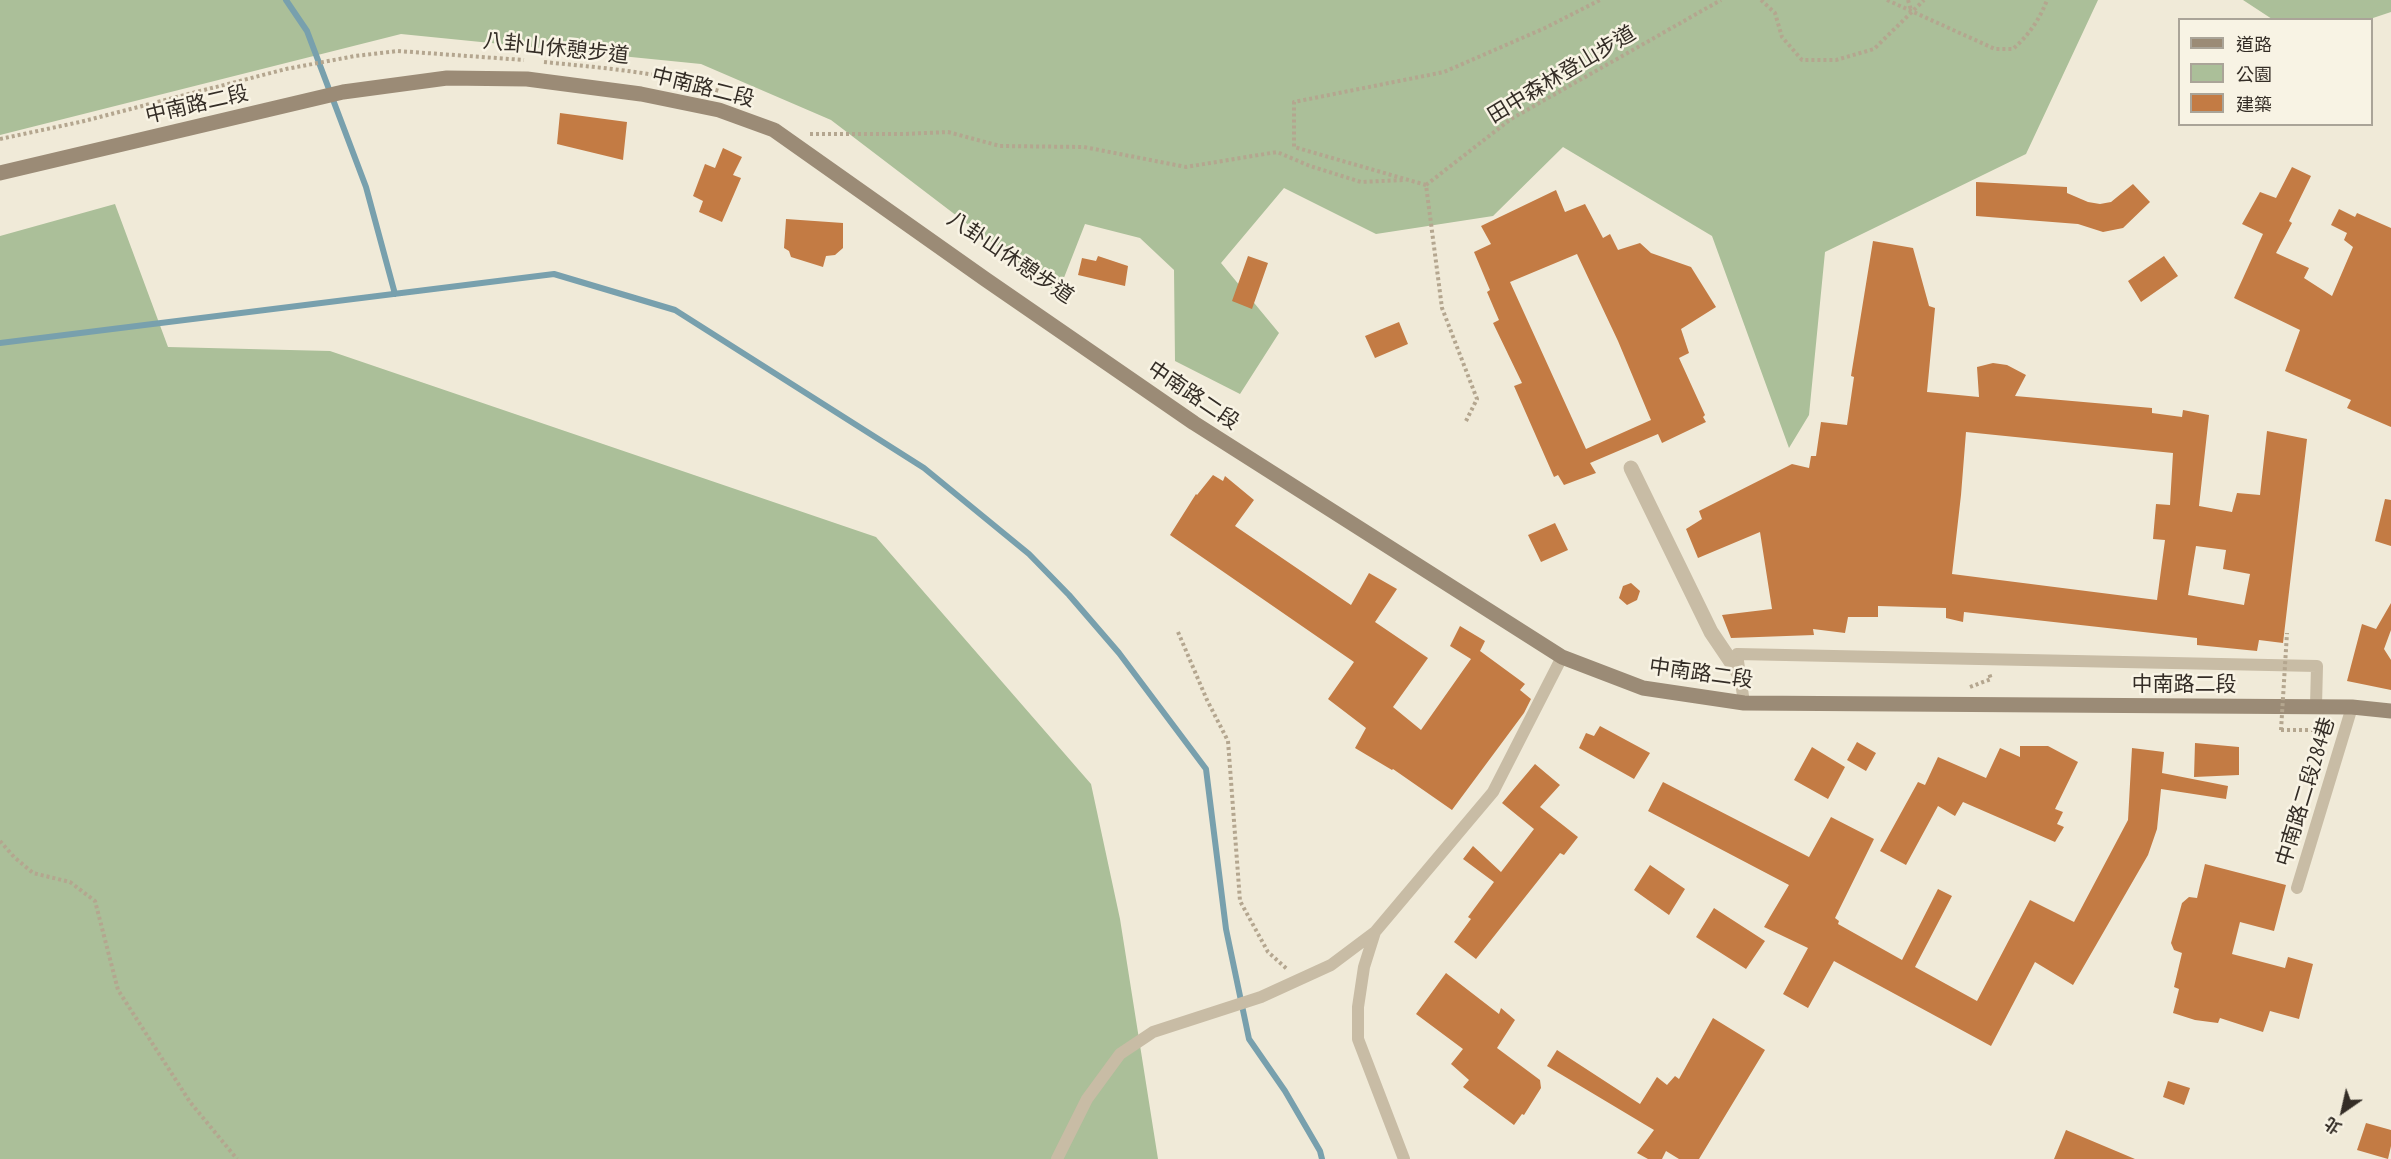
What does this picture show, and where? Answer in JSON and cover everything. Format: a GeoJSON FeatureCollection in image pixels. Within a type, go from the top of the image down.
{"type":"FeatureCollection","features":[{"type":"Feature","properties":{"kind":"main road","name":"中南路二段"},"geometry":{"type":"LineString","coordinates":[[0,173],[343,92],[447,78],[527,79],[641,94],[719,110],[774,130],[1194,423],[1562,657],[1643,688],[1744,703],[2316,706],[2391,711]]}},
{"type":"Feature","properties":{"kind":"street"},"geometry":{"type":"LineString","coordinates":[[1631,468],[1711,632],[1740,675]]}},
{"type":"Feature","properties":{"kind":"lane"},"geometry":{"type":"LineString","coordinates":[[1744,703],[1737,654],[2317,666],[2316,706]]}},
{"type":"Feature","properties":{"kind":"lane"},"geometry":{"type":"LineString","coordinates":[[1057,1159],[1087,1099],[1120,1054],[1154,1032],[1218,1009],[1261,997],[1331,965],[1376,932],[1492,792],[1562,657]]}},
{"type":"Feature","properties":{"kind":"lane","name":"中南路二段284巷"},"geometry":{"type":"LineString","coordinates":[[2297,888],[2352,707]]}},
{"type":"Feature","properties":{"kind":"lane"},"geometry":{"type":"LineString","coordinates":[[1376,932],[1364,967],[1358,1007],[1358,1039],[1404,1159]]}},
{"type":"Feature","properties":{"kind":"path"},"geometry":{"type":"LineString","coordinates":[[1466,421],[1477,399],[1442,308],[1426,185],[1294,147],[1294,102],[1444,72],[1545,28],[1600,0]]}},
{"type":"Feature","properties":{"kind":"path","name":"田中森林登山步道"},"geometry":{"type":"LineString","coordinates":[[1426,185],[1511,119],[1721,0]]}},
{"type":"Feature","properties":{"kind":"path"},"geometry":{"type":"LineString","coordinates":[[1761,0],[1775,13],[1782,37],[1802,60],[1836,60],[1874,49],[1924,0]]}},
{"type":"Feature","properties":{"kind":"path"},"geometry":{"type":"LineString","coordinates":[[1887,0],[1995,49],[2013,49],[2025,39],[2043,11],[2047,0]]}},
{"type":"Feature","properties":{"kind":"path"},"geometry":{"type":"LineString","coordinates":[[1908,0],[1911,11]]}},
{"type":"Feature","properties":{"kind":"path","name":"八卦山休憩步道"},"geometry":{"type":"LineString","coordinates":[[0,139],[80,122],[286,69],[398,51],[492,57],[640,73],[689,81],[727,94]]}},
{"type":"Feature","properties":{"kind":"path"},"geometry":{"type":"LineString","coordinates":[[800,128],[820,140]]}},
{"type":"Feature","properties":{"kind":"path"},"geometry":{"type":"LineString","coordinates":[[810,134],[948,132],[1000,146],[1084,147],[1186,167],[1277,152],[1310,166],[1361,182],[1407,180]]}},
{"type":"Feature","properties":{"kind":"path"},"geometry":{"type":"LineString","coordinates":[[1178,632],[1207,700],[1228,741],[1240,901],[1268,952],[1300,979]]}},
{"type":"Feature","properties":{"kind":"path"},"geometry":{"type":"LineString","coordinates":[[2287,633],[2281,729],[2326,730]]}},
{"type":"Feature","properties":{"kind":"path"},"geometry":{"type":"LineString","coordinates":[[1954,704],[1955,693],[1990,679],[1991,674],[1980,670]]}},
{"type":"Feature","properties":{"kind":"path"},"geometry":{"type":"LineString","coordinates":[[0,841],[33,873],[70,882],[95,902],[118,990],[190,1102],[237,1159]]}},
{"type":"Feature","properties":{"kind":"green space"},"geometry":{"type":"Polygon","coordinates":[[[0,0],[2098,0],[2026,154],[1825,252],[1809,415],[1789,448],[1712,236],[1563,147],[1493,216],[1376,234],[1284,188],[1221,263],[1279,333],[1240,394],[1175,361],[1174,270],[1140,238],[1085,224],[1058,293],[831,120],[701,64],[401,34],[0,135],[0,0]]]}},
{"type":"Feature","properties":{"kind":"green space"},"geometry":{"type":"Polygon","coordinates":[[[2243,0],[2391,0],[2391,12],[2373,18],[2270,18],[2243,0]]]}},
{"type":"Feature","properties":{"kind":"green space"},"geometry":{"type":"Polygon","coordinates":[[[115,204],[168,347],[330,351],[876,537],[1091,784],[1120,919],[1158,1159],[0,1159],[0,236],[115,204]]]}},
{"type":"Feature","properties":{"kind":"building"},"geometry":{"type":"Polygon","coordinates":[[[560,113],[627,122],[623,160],[557,144],[560,113]]]}},
{"type":"Feature","properties":{"kind":"building"},"geometry":{"type":"Polygon","coordinates":[[[723,148],[742,157],[733,175],[741,178],[722,222],[699,212],[703,201],[693,196],[705,164],[715,168],[723,148]]]}},
{"type":"Feature","properties":{"kind":"building"},"geometry":{"type":"Polygon","coordinates":[[[2292,167],[2311,176],[2289,221],[2292,223],[2276,253],[2309,268],[2304,278],[2332,296],[2353,247],[2344,240],[2347,233],[2331,225],[2339,209],[2355,217],[2357,213],[2391,228],[2391,427],[2347,408],[2351,400],[2285,371],[2300,330],[2234,298],[2263,234],[2242,224],[2260,192],[2276,198],[2292,167]]]}},
{"type":"Feature","properties":{"kind":"building"},"geometry":{"type":"Polygon","coordinates":[[[1976,182],[2067,187],[2067,193],[2088,202],[2100,204],[2111,202],[2133,184],[2150,202],[2123,228],[2103,232],[2078,224],[1976,216],[1976,182]]]}},
{"type":"Feature","properties":{"kind":"building"},"geometry":{"type":"Polygon","coordinates":[[[1556,190],[1565,212],[1585,204],[1603,238],[1610,234],[1618,250],[1640,243],[1651,253],[1691,267],[1716,307],[1681,329],[1689,353],[1679,358],[1706,422],[1662,443],[1658,434],[1590,463],[1596,473],[1564,485],[1558,475],[1554,477],[1514,386],[1522,383],[1493,323],[1499,320],[1487,292],[1490,290],[1474,252],[1491,244],[1481,226],[1556,190]],[[1577,254],[1510,282],[1586,449],[1651,420],[1618,341],[1577,254]]]}},
{"type":"Feature","properties":{"kind":"building"},"geometry":{"type":"Polygon","coordinates":[[[786,219],[843,223],[843,248],[835,255],[826,256],[823,267],[791,257],[789,251],[784,248],[786,219]]]}},
{"type":"Feature","properties":{"kind":"building"},"geometry":{"type":"Polygon","coordinates":[[[1873,241],[1913,248],[1929,306],[1935,308],[1927,392],[1979,397],[1977,367],[1993,363],[2007,365],[2026,375],[2015,396],[2152,408],[2152,413],[2182,417],[2183,410],[2209,415],[2199,506],[2232,512],[2237,493],[2260,495],[2267,431],[2307,439],[2283,643],[2259,640],[2257,651],[2197,645],[2197,638],[1964,612],[1963,622],[1946,618],[1946,608],[1878,606],[1878,617],[1848,617],[1845,633],[1813,629],[1814,635],[1731,638],[1722,615],[1772,609],[1760,532],[1698,558],[1686,529],[1702,519],[1699,511],[1792,464],[1809,468],[1811,456],[1816,456],[1821,422],[1847,425],[1854,377],[1851,376],[1873,241]],[[1966,432],[1952,574],[2157,600],[2165,540],[2153,539],[2156,504],[2170,505],[2173,453],[1966,432]],[[2196,546],[2188,595],[2244,605],[2250,574],[2223,569],[2226,550],[2196,546]]]}},
{"type":"Feature","properties":{"kind":"building"},"geometry":{"type":"Polygon","coordinates":[[[1098,256],[1128,266],[1125,286],[1078,275],[1082,258],[1096,261],[1098,256]]]}},
{"type":"Feature","properties":{"kind":"building"},"geometry":{"type":"Polygon","coordinates":[[[1248,256],[1268,263],[1252,309],[1232,301],[1248,256]]]}},
{"type":"Feature","properties":{"kind":"building"},"geometry":{"type":"Polygon","coordinates":[[[2164,256],[2178,276],[2141,302],[2128,281],[2164,256]]]}},
{"type":"Feature","properties":{"kind":"building"},"geometry":{"type":"Polygon","coordinates":[[[1399,322],[1408,344],[1375,358],[1365,336],[1399,322]]]}},
{"type":"Feature","properties":{"kind":"building"},"geometry":{"type":"Polygon","coordinates":[[[1213,475],[1223,481],[1225,476],[1254,500],[1235,526],[1351,605],[1369,573],[1397,589],[1375,622],[1428,658],[1393,707],[1421,730],[1471,659],[1450,646],[1460,626],[1485,641],[1480,651],[1525,684],[1520,690],[1531,699],[1524,713],[1452,810],[1393,769],[1355,748],[1366,728],[1328,699],[1354,662],[1170,535],[1196,494],[1213,475]]]}},
{"type":"Feature","properties":{"kind":"building"},"geometry":{"type":"Polygon","coordinates":[[[2385,499],[2391,500],[2391,546],[2375,541],[2385,499]]]}},
{"type":"Feature","properties":{"kind":"building"},"geometry":{"type":"Polygon","coordinates":[[[1555,523],[1568,550],[1541,562],[1528,535],[1555,523]]]}},
{"type":"Feature","properties":{"kind":"building"},"geometry":{"type":"Polygon","coordinates":[[[1631,583],[1640,591],[1637,600],[1627,605],[1619,598],[1623,586],[1631,583]]]}},
{"type":"Feature","properties":{"kind":"building"},"geometry":{"type":"Polygon","coordinates":[[[2391,603],[2391,630],[2384,649],[2391,660],[2391,690],[2347,681],[2362,624],[2376,629],[2391,603]]]}},
{"type":"Feature","properties":{"kind":"building"},"geometry":{"type":"Polygon","coordinates":[[[1600,726],[1650,753],[1634,779],[1579,748],[1586,733],[1594,736],[1600,726]]]}},
{"type":"Feature","properties":{"kind":"building"},"geometry":{"type":"Polygon","coordinates":[[[1857,742],[1876,753],[1866,771],[1847,760],[1857,742]]]}},
{"type":"Feature","properties":{"kind":"building"},"geometry":{"type":"Polygon","coordinates":[[[2195,743],[2239,747],[2239,775],[2194,777],[2195,743]]]}},
{"type":"Feature","properties":{"kind":"building"},"geometry":{"type":"Polygon","coordinates":[[[2020,746],[2048,746],[2078,762],[2055,809],[2063,812],[2057,824],[2064,827],[2055,842],[1963,802],[1955,816],[1938,806],[1906,865],[1880,851],[1918,782],[1925,785],[1938,757],[1986,778],[2000,748],[2020,757],[2020,746]]]}},
{"type":"Feature","properties":{"kind":"building"},"geometry":{"type":"Polygon","coordinates":[[[1812,747],[1845,767],[1828,799],[1794,780],[1812,747]]]}},
{"type":"Feature","properties":{"kind":"building"},"geometry":{"type":"Polygon","coordinates":[[[2132,748],[2164,752],[2162,773],[2228,786],[2226,799],[2161,789],[2157,829],[2148,855],[2073,985],[2035,962],[1991,1046],[1834,961],[1808,1008],[1783,994],[1808,948],[1764,927],[1789,885],[1648,811],[1663,782],[1809,857],[1831,817],[1874,839],[1835,918],[1839,921],[1838,924],[1902,960],[1938,889],[1952,896],[1915,967],[1977,1001],[2030,900],[2074,922],[2128,820],[2132,748]]]}},
{"type":"Feature","properties":{"kind":"building"},"geometry":{"type":"Polygon","coordinates":[[[1535,764],[1560,785],[1540,807],[1578,837],[1564,855],[1560,853],[1476,959],[1454,942],[1471,919],[1468,917],[1494,882],[1463,859],[1473,846],[1501,872],[1534,829],[1502,803],[1535,764]]]}},
{"type":"Feature","properties":{"kind":"building"},"geometry":{"type":"Polygon","coordinates":[[[2205,864],[2286,885],[2274,931],[2240,922],[2232,954],[2285,968],[2288,957],[2313,964],[2299,1019],[2270,1011],[2263,1032],[2220,1018],[2218,1023],[2195,1020],[2173,1013],[2179,989],[2174,987],[2182,953],[2174,950],[2171,943],[2182,903],[2189,897],[2197,898],[2205,864]]]}},
{"type":"Feature","properties":{"kind":"building"},"geometry":{"type":"Polygon","coordinates":[[[1650,865],[1685,889],[1669,915],[1634,890],[1650,865]]]}},
{"type":"Feature","properties":{"kind":"building"},"geometry":{"type":"Polygon","coordinates":[[[1714,908],[1765,941],[1746,969],[1696,937],[1714,908]]]}},
{"type":"Feature","properties":{"kind":"building"},"geometry":{"type":"Polygon","coordinates":[[[1446,973],[1499,1014],[1501,1008],[1515,1020],[1497,1048],[1540,1080],[1541,1088],[1524,1115],[1522,1114],[1514,1125],[1463,1087],[1469,1080],[1451,1064],[1463,1049],[1416,1014],[1446,973]]]}},
{"type":"Feature","properties":{"kind":"building"},"geometry":{"type":"Polygon","coordinates":[[[1713,1018],[1765,1050],[1699,1159],[1679,1159],[1666,1151],[1662,1159],[1648,1159],[1637,1153],[1654,1130],[1547,1066],[1557,1050],[1640,1104],[1657,1077],[1667,1085],[1675,1076],[1679,1079],[1713,1018]]]}},
{"type":"Feature","properties":{"kind":"building"},"geometry":{"type":"Polygon","coordinates":[[[2168,1081],[2190,1088],[2184,1105],[2163,1097],[2168,1081]]]}},
{"type":"Feature","properties":{"kind":"building"},"geometry":{"type":"Polygon","coordinates":[[[2366,1123],[2391,1130],[2388,1159],[2357,1150],[2366,1123]]]}},
{"type":"Feature","properties":{"kind":"building"},"geometry":{"type":"Polygon","coordinates":[[[2066,1130],[2135,1159],[2054,1159],[2066,1130]]]}},
{"type":"Feature","properties":{"kind":"waterway"},"geometry":{"type":"LineString","coordinates":[[286,0],[307,31],[366,187],[395,294]]}},
{"type":"Feature","properties":{"kind":"waterway"},"geometry":{"type":"LineString","coordinates":[[0,343],[554,274],[675,310],[924,468],[1029,554],[1069,595],[1119,653],[1206,769],[1226,929],[1249,1039],[1285,1091],[1320,1151],[1322,1159]]}}]}
